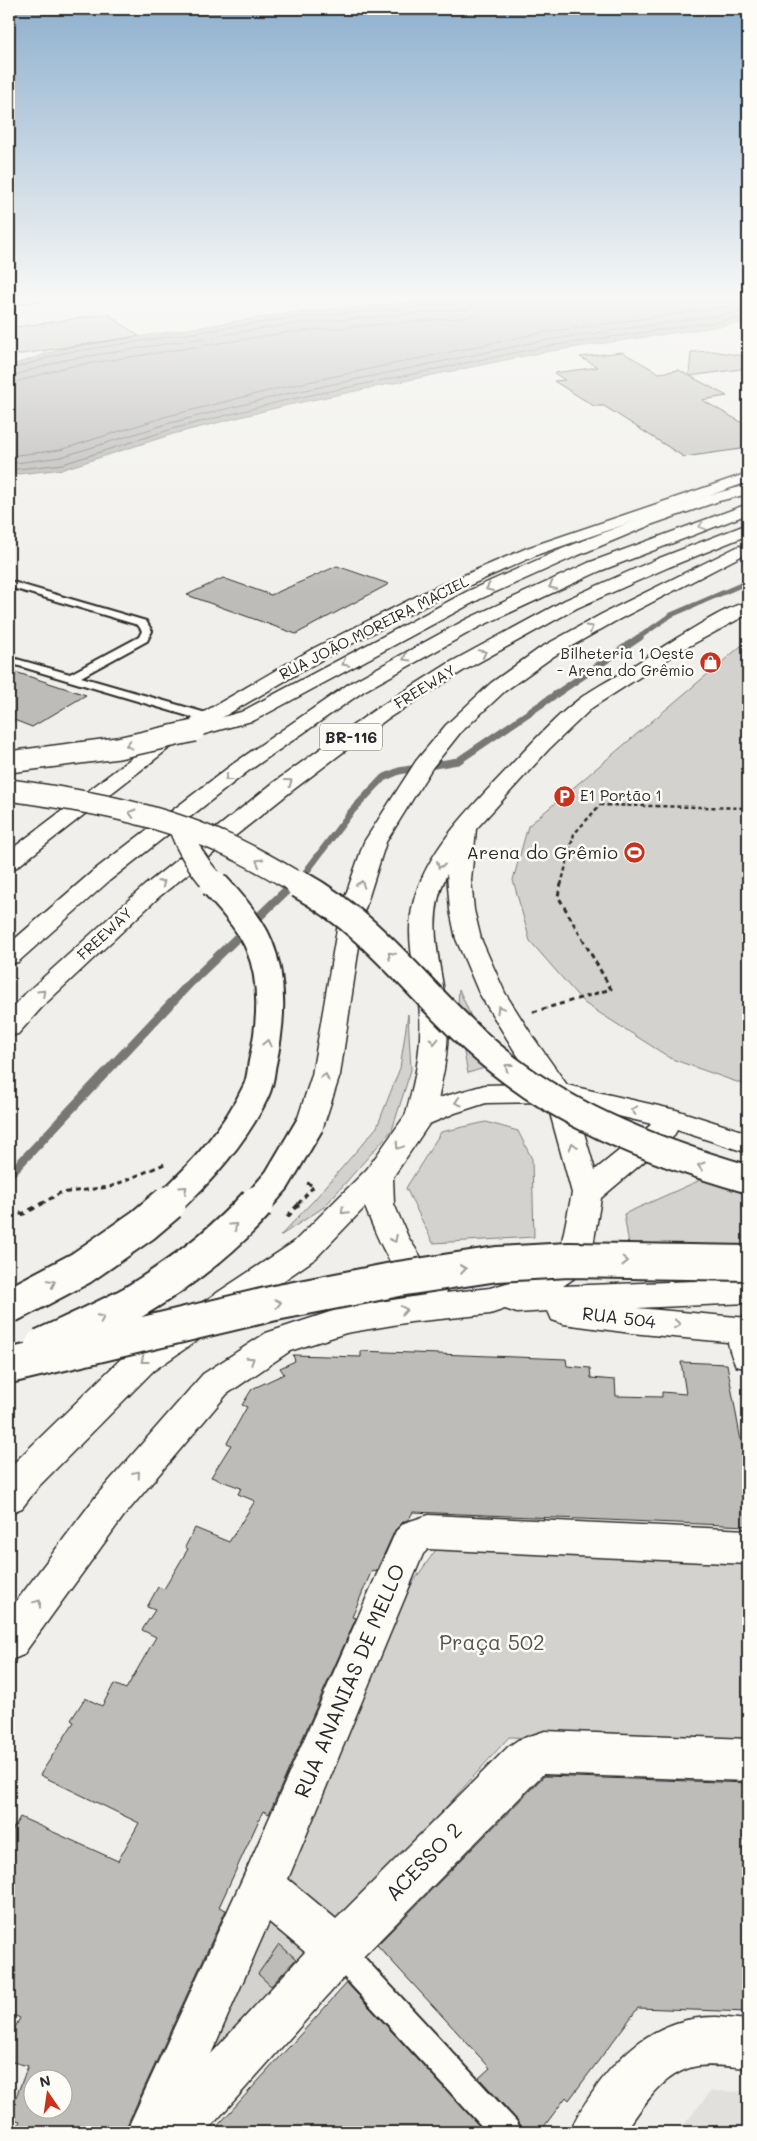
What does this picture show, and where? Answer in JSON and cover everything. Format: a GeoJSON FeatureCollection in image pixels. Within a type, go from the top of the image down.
{"type":"FeatureCollection","features":[{"type":"Feature","properties":{"kind":"main road","name":"RUA JOÃO MOREIRA MACIEL"},"geometry":{"type":"LineString","coordinates":[[9,862],[161,745],[321,652],[431,596],[533,551],[748,476]]}},
{"type":"Feature","properties":{"kind":"main road"},"geometry":{"type":"LineString","coordinates":[[9,762],[118,748],[194,731],[248,716],[474,594],[647,521],[748,489]]}},
{"type":"Feature","properties":{"kind":"main road","name":"FREEWAY"},"geometry":{"type":"LineString","coordinates":[[9,957],[101,876],[240,768],[357,687],[473,623],[594,567],[748,509]]}},
{"type":"Feature","properties":{"kind":"main road","name":"FREEWAY"},"geometry":{"type":"LineString","coordinates":[[9,1028],[35,999],[152,891],[281,788],[380,715],[456,667],[571,604],[663,563],[748,529]]}},
{"type":"Feature","properties":{"kind":"main road"},"geometry":{"type":"LineString","coordinates":[[9,1360],[62,1338],[131,1303],[184,1268],[237,1225],[277,1180],[310,1124],[326,1075],[352,912],[376,842],[423,765],[453,729],[498,687],[548,652],[692,573],[748,546]]}},
{"type":"Feature","properties":{"kind":"main road"},"geometry":{"type":"LineString","coordinates":[[9,1497],[26,1476],[141,1361],[305,1250],[378,1176],[419,1117],[428,1087],[435,1043],[422,924],[427,894],[444,857],[467,824],[539,747],[586,703],[704,628],[748,607]]}},
{"type":"Feature","properties":{"kind":"main road"},"geometry":{"type":"LineString","coordinates":[[9,790],[66,797],[114,808],[179,826],[235,848],[333,904],[374,938],[478,1044],[541,1092],[593,1122],[698,1165],[748,1179]]}},
{"type":"Feature","properties":{"kind":"main road"},"geometry":{"type":"LineString","coordinates":[[378,1176],[379,1204],[394,1240],[413,1270],[445,1292],[490,1302],[538,1286],[565,1269],[577,1246],[587,1193],[558,1092],[506,1019],[489,991],[471,946],[462,906],[459,880],[460,858],[467,824]]}},
{"type":"Feature","properties":{"kind":"main road"},"geometry":{"type":"LineString","coordinates":[[9,1306],[81,1268],[144,1225],[191,1182],[231,1133],[257,1090],[270,1029],[269,983],[259,945],[232,904],[201,869],[186,845],[179,826]]}},
{"type":"Feature","properties":{"kind":"main road"},"geometry":{"type":"LineString","coordinates":[[419,1117],[445,1106],[485,1094],[558,1092],[676,1120],[748,1143]]}},
{"type":"Feature","properties":{"kind":"main road"},"geometry":{"type":"LineString","coordinates":[[587,1193],[676,1120]]}},
{"type":"Feature","properties":{"kind":"main road"},"geometry":{"type":"LineString","coordinates":[[9,1366],[275,1303],[398,1279],[488,1266],[569,1260],[748,1263]]}},
{"type":"Feature","properties":{"kind":"main road"},"geometry":{"type":"LineString","coordinates":[[9,1642],[110,1506],[215,1384],[278,1342],[345,1320],[412,1309],[490,1302],[748,1291]]}},
{"type":"Feature","properties":{"kind":"main road","name":"RUA 504"},"geometry":{"type":"LineString","coordinates":[[490,1302],[631,1320],[747,1339]]}},
{"type":"Feature","properties":{"kind":"main road","name":"RUA ANANIAS DE MELLO"},"geometry":{"type":"LineString","coordinates":[[151,2132],[262,1887],[409,1543],[417,1535],[429,1532],[748,1547]]}},
{"type":"Feature","properties":{"kind":"main road","name":"ACESSO 2"},"geometry":{"type":"LineString","coordinates":[[173,2132],[338,1950],[522,1762],[533,1755],[544,1752],[748,1760]]}},
{"type":"Feature","properties":{"kind":"main road"},"geometry":{"type":"LineString","coordinates":[[262,1887],[338,1950]]}},
{"type":"Feature","properties":{"kind":"main road"},"geometry":{"type":"LineString","coordinates":[[595,2132],[642,2068],[668,2050],[698,2042],[748,2044]]}},
{"type":"Feature","properties":{"kind":"lane"},"geometry":{"type":"LineString","coordinates":[[9,584],[142,623],[146,631],[143,639],[71,678]]}},
{"type":"Feature","properties":{"kind":"lane"},"geometry":{"type":"LineString","coordinates":[[9,660],[209,718]]}},
{"type":"Feature","properties":{"kind":"lane"},"geometry":{"type":"LineString","coordinates":[[338,1950],[507,2132]]}},
{"type":"Feature","properties":{"kind":"path"},"geometry":{"type":"LineString","coordinates":[[506,1019],[611,989],[558,896],[574,834],[600,806],[748,808]]}},
{"type":"Feature","properties":{"kind":"shaded area"},"geometry":{"type":"Polygon","coordinates":[[[711,2091],[748,2092],[748,2132],[678,2132],[711,2091]]]}},
{"type":"Feature","properties":{"kind":"green space","name":"Arena do Grêmio"},"geometry":{"type":"Polygon","coordinates":[[[748,640],[748,1086],[672,1059],[584,1003],[530,941],[513,880],[528,826],[748,640]]]}},
{"type":"Feature","properties":{"kind":"green space"},"geometry":{"type":"Polygon","coordinates":[[[459,989],[475,1026],[511,1060],[468,1073],[457,1017],[459,989]]]}},
{"type":"Feature","properties":{"kind":"green space"},"geometry":{"type":"Polygon","coordinates":[[[408,1014],[411,1070],[392,1130],[324,1207],[280,1236],[315,1199],[377,1127],[400,1068],[408,1014]]]}},
{"type":"Feature","properties":{"kind":"green space"},"geometry":{"type":"Polygon","coordinates":[[[486,1122],[518,1131],[532,1159],[534,1237],[433,1243],[406,1188],[441,1132],[486,1122]]]}},
{"type":"Feature","properties":{"kind":"green space"},"geometry":{"type":"Polygon","coordinates":[[[707,1177],[748,1184],[748,1250],[630,1251],[624,1214],[707,1177]]]}},
{"type":"Feature","properties":{"kind":"green space","name":"Praça 502"},"geometry":{"type":"Polygon","coordinates":[[[440,1544],[748,1559],[748,1745],[509,1737],[191,2091],[411,1585],[440,1544]]]}},
{"type":"Feature","properties":{"kind":"water"},"geometry":{"type":"Polygon","coordinates":[[[9,395],[337,395],[288,405],[173,434],[64,469],[9,475],[9,395]]]}},
{"type":"Feature","properties":{"kind":"building"},"geometry":{"type":"Polygon","coordinates":[[[576,395],[725,395],[727,396],[702,400],[748,426],[748,448],[684,457],[604,406],[594,406],[576,395]]]}},
{"type":"Feature","properties":{"kind":"building"},"geometry":{"type":"Polygon","coordinates":[[[337,566],[389,584],[296,634],[187,595],[223,578],[271,595],[337,566]]]}},
{"type":"Feature","properties":{"kind":"building"},"geometry":{"type":"Polygon","coordinates":[[[9,670],[86,695],[32,727],[9,718],[9,670]]]}},
{"type":"Feature","properties":{"kind":"building"},"geometry":{"type":"Polygon","coordinates":[[[361,1351],[566,1359],[567,1366],[590,1368],[591,1378],[615,1380],[616,1396],[662,1397],[662,1392],[686,1394],[681,1362],[727,1364],[743,1452],[748,1452],[748,1526],[413,1512],[409,1519],[395,1530],[376,1572],[372,1570],[352,1617],[356,1618],[269,1814],[263,1811],[219,1907],[226,1910],[124,2132],[16,2132],[20,2121],[9,2118],[9,2115],[22,2081],[22,2118],[72,2118],[72,2068],[27,2068],[28,2066],[9,2061],[9,2039],[20,2018],[9,2013],[9,1836],[20,1817],[118,1861],[139,1823],[40,1775],[74,1722],[71,1720],[85,1698],[102,1706],[114,1684],[126,1689],[156,1637],[142,1630],[155,1610],[147,1607],[158,1587],[164,1589],[188,1549],[185,1547],[195,1528],[229,1542],[255,1501],[238,1494],[241,1488],[211,1477],[231,1445],[227,1443],[247,1407],[242,1405],[252,1389],[284,1374],[280,1368],[295,1361],[293,1355],[361,1357],[361,1351]]]}},
{"type":"Feature","properties":{"kind":"building"},"geometry":{"type":"Polygon","coordinates":[[[544,1776],[748,1783],[748,2012],[638,2008],[569,2100],[566,2097],[540,2132],[524,2132],[518,2121],[479,2078],[490,2068],[377,1945],[544,1776]]]}},
{"type":"Feature","properties":{"kind":"building"},"geometry":{"type":"Polygon","coordinates":[[[279,1944],[296,1959],[271,1986],[258,1974],[279,1944]]]}},
{"type":"Feature","properties":{"kind":"building"},"geometry":{"type":"Polygon","coordinates":[[[347,1983],[485,2132],[212,2132],[347,1983]]]}},
{"type":"Feature","properties":{"kind":"waterway"},"geometry":{"type":"LineString","coordinates":[[638,638],[671,615],[748,582]]}},
{"type":"Feature","properties":{"kind":"waterway"},"geometry":{"type":"LineString","coordinates":[[292,885],[306,872],[351,812],[383,778],[399,771],[458,761],[640,637]]}},
{"type":"Feature","properties":{"kind":"waterway"},"geometry":{"type":"LineString","coordinates":[[9,1175],[191,982],[293,884]]}},
{"type":"Feature","properties":{"kind":"place","name":"Bilheteria 1 Oeste - Arena do Grêmio"},"geometry":{"type":"Point","coordinates":[710,663]}},
{"type":"Feature","properties":{"kind":"place","name":"E1 Portão 1"},"geometry":{"type":"Point","coordinates":[564,796]}},
{"type":"Feature","properties":{"kind":"place","name":"Arena do Grêmio"},"geometry":{"type":"Point","coordinates":[634,853]}}]}
